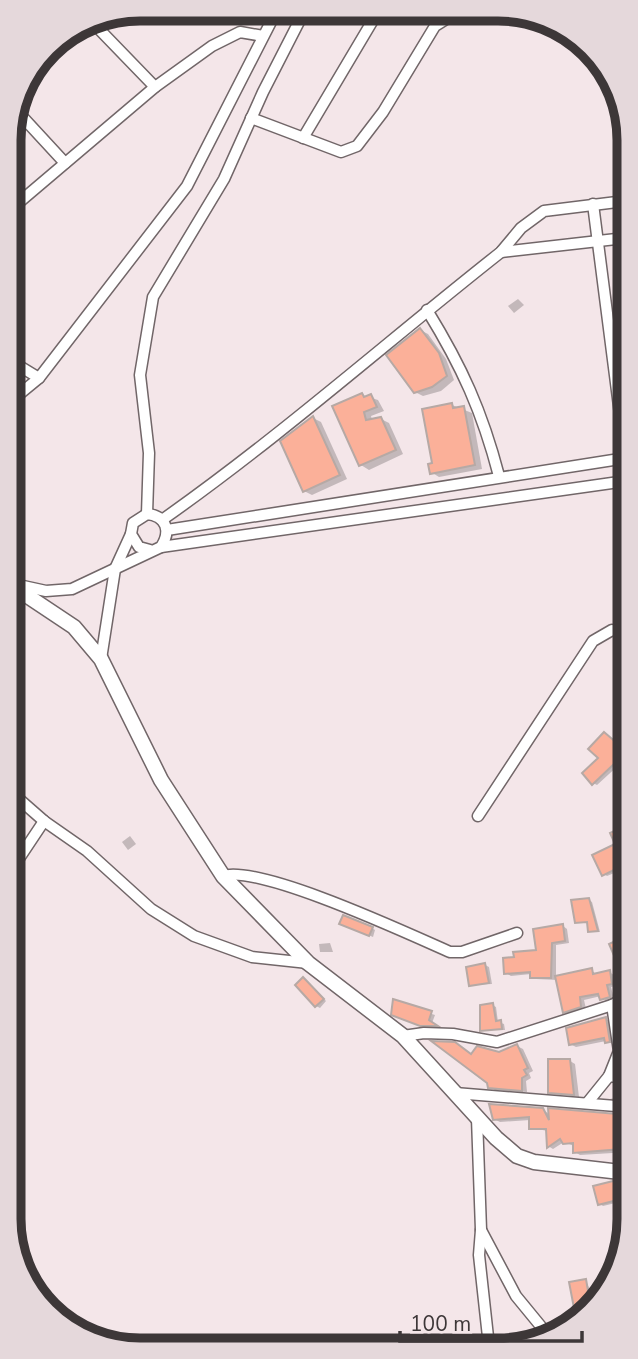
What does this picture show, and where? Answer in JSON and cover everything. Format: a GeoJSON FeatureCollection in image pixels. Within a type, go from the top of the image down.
{"type":"FeatureCollection","features":[{"type":"Feature","properties":{"kind":"street"},"geometry":{"type":"LineString","coordinates":[[21,393],[39,378],[187,186],[271,21]]}},
{"type":"Feature","properties":{"kind":"street"},"geometry":{"type":"LineString","coordinates":[[147,514],[149,453],[140,375],[153,297],[224,179],[300,21]]}},
{"type":"Feature","properties":{"kind":"street"},"geometry":{"type":"LineString","coordinates":[[303,138],[372,21]]}},
{"type":"Feature","properties":{"kind":"street"},"geometry":{"type":"LineString","coordinates":[[251,118],[341,152],[357,146],[383,112],[435,26],[443,21]]}},
{"type":"Feature","properties":{"kind":"street"},"geometry":{"type":"LineString","coordinates":[[99,29],[155,87]]}},
{"type":"Feature","properties":{"kind":"street"},"geometry":{"type":"LineString","coordinates":[[21,201],[155,87],[212,46],[240,32],[263,37]]}},
{"type":"Feature","properties":{"kind":"street"},"geometry":{"type":"LineString","coordinates":[[23,119],[65,163]]}},
{"type":"Feature","properties":{"kind":"street"},"geometry":{"type":"LineString","coordinates":[[156,549],[165,525],[501,252],[521,228],[544,211],[617,202]]}},
{"type":"Feature","properties":{"kind":"street"},"geometry":{"type":"LineString","coordinates":[[593,204],[617,392]]}},
{"type":"Feature","properties":{"kind":"street"},"geometry":{"type":"LineString","coordinates":[[501,252],[617,239]]}},
{"type":"Feature","properties":{"kind":"street"},"geometry":{"type":"LineString","coordinates":[[428,310],[458,361],[484,419],[499,476]]}},
{"type":"Feature","properties":{"kind":"street"},"geometry":{"type":"LineString","coordinates":[[21,367],[39,378]]}},
{"type":"Feature","properties":{"kind":"street"},"geometry":{"type":"LineString","coordinates":[[147,514],[165,525],[617,460]]}},
{"type":"Feature","properties":{"kind":"street"},"geometry":{"type":"LineString","coordinates":[[21,587],[46,591],[72,589],[156,549],[617,482]]}},
{"type":"Feature","properties":{"kind":"street"},"geometry":{"type":"LineString","coordinates":[[101,659],[115,569],[131,534],[133,523],[147,514]]}},
{"type":"Feature","properties":{"kind":"street"},"geometry":{"type":"LineString","coordinates":[[131,534],[135,544],[156,549]]}},
{"type":"Feature","properties":{"kind":"street"},"geometry":{"type":"LineString","coordinates":[[21,592],[74,627],[101,659],[161,780],[223,876],[308,963],[403,1036],[508,1149],[524,1159],[617,1171]]}},
{"type":"Feature","properties":{"kind":"street"},"geometry":{"type":"LineString","coordinates":[[478,816],[593,641],[612,630],[617,631]]}},
{"type":"Feature","properties":{"kind":"street"},"geometry":{"type":"LineString","coordinates":[[21,801],[44,821],[87,851],[151,909],[194,936],[252,957],[308,963]]}},
{"type":"Feature","properties":{"kind":"street"},"geometry":{"type":"LineString","coordinates":[[21,856],[44,821]]}},
{"type":"Feature","properties":{"kind":"street"},"geometry":{"type":"LineString","coordinates":[[223,876],[231,873],[251,875],[337,903],[450,952],[462,952],[517,933]]}},
{"type":"Feature","properties":{"kind":"street"},"geometry":{"type":"LineString","coordinates":[[403,1036],[439,1033],[497,1042],[617,1002]]}},
{"type":"Feature","properties":{"kind":"street"},"geometry":{"type":"LineString","coordinates":[[612,1005],[617,1024]]}},
{"type":"Feature","properties":{"kind":"street"},"geometry":{"type":"LineString","coordinates":[[588,1102],[617,1062]]}},
{"type":"Feature","properties":{"kind":"street"},"geometry":{"type":"LineString","coordinates":[[609,1076],[617,1077]]}},
{"type":"Feature","properties":{"kind":"street"},"geometry":{"type":"LineString","coordinates":[[455,1093],[617,1106]]}},
{"type":"Feature","properties":{"kind":"street"},"geometry":{"type":"LineString","coordinates":[[477,1118],[481,1230],[478,1255],[488,1338]]}},
{"type":"Feature","properties":{"kind":"street"},"geometry":{"type":"LineString","coordinates":[[481,1230],[516,1296],[543,1329]]}},
{"type":"Feature","properties":{"kind":"building"},"geometry":{"type":"Polygon","coordinates":[[[420,328],[439,353],[447,376],[432,387],[414,393],[386,355],[420,328]]]}},
{"type":"Feature","properties":{"kind":"building"},"geometry":{"type":"Polygon","coordinates":[[[362,393],[364,397],[371,394],[377,407],[364,412],[366,420],[381,417],[396,450],[359,466],[332,406],[362,393]]]}},
{"type":"Feature","properties":{"kind":"building"},"geometry":{"type":"Polygon","coordinates":[[[452,403],[453,408],[464,406],[475,465],[430,474],[428,464],[432,463],[422,409],[452,403]]]}},
{"type":"Feature","properties":{"kind":"building"},"geometry":{"type":"Polygon","coordinates":[[[313,416],[340,475],[303,492],[280,441],[313,416]]]}},
{"type":"Feature","properties":{"kind":"building"},"geometry":{"type":"Polygon","coordinates":[[[604,732],[617,743],[617,763],[592,785],[582,773],[598,758],[588,749],[604,732]]]}},
{"type":"Feature","properties":{"kind":"building"},"geometry":{"type":"Polygon","coordinates":[[[617,830],[617,856],[614,858],[616,869],[602,876],[592,855],[615,844],[610,833],[617,830]]]}},
{"type":"Feature","properties":{"kind":"building"},"geometry":{"type":"Polygon","coordinates":[[[589,898],[598,931],[588,932],[587,922],[575,923],[571,900],[589,898]]]}},
{"type":"Feature","properties":{"kind":"building"},"geometry":{"type":"Polygon","coordinates":[[[343,915],[373,927],[369,936],[339,924],[343,915]]]}},
{"type":"Feature","properties":{"kind":"building"},"geometry":{"type":"Polygon","coordinates":[[[563,924],[565,941],[552,943],[551,978],[530,978],[530,972],[504,974],[503,958],[514,957],[513,952],[536,950],[533,929],[563,924]]]}},
{"type":"Feature","properties":{"kind":"building"},"geometry":{"type":"Polygon","coordinates":[[[617,940],[617,957],[615,958],[609,944],[617,940]]]}},
{"type":"Feature","properties":{"kind":"building"},"geometry":{"type":"Polygon","coordinates":[[[485,963],[489,983],[469,986],[466,967],[485,963]]]}},
{"type":"Feature","properties":{"kind":"building"},"geometry":{"type":"Polygon","coordinates":[[[592,968],[593,974],[610,970],[612,984],[607,985],[610,997],[600,1000],[598,994],[580,997],[581,1007],[563,1013],[555,976],[592,968]]]}},
{"type":"Feature","properties":{"kind":"building"},"geometry":{"type":"Polygon","coordinates":[[[303,977],[324,999],[315,1007],[295,985],[303,977]]]}},
{"type":"Feature","properties":{"kind":"building"},"geometry":{"type":"Polygon","coordinates":[[[393,999],[432,1011],[429,1020],[438,1026],[420,1026],[391,1015],[393,999]]]}},
{"type":"Feature","properties":{"kind":"building"},"geometry":{"type":"Polygon","coordinates":[[[493,1003],[496,1021],[501,1020],[502,1029],[480,1031],[480,1005],[493,1003]]]}},
{"type":"Feature","properties":{"kind":"building"},"geometry":{"type":"Polygon","coordinates":[[[606,1017],[610,1042],[605,1043],[604,1038],[569,1045],[566,1028],[606,1017]]]}},
{"type":"Feature","properties":{"kind":"building"},"geometry":{"type":"Polygon","coordinates":[[[431,1041],[455,1042],[471,1054],[477,1046],[499,1052],[517,1044],[528,1068],[524,1070],[527,1075],[522,1078],[522,1091],[488,1088],[487,1083],[431,1041]]]}},
{"type":"Feature","properties":{"kind":"building"},"geometry":{"type":"Polygon","coordinates":[[[548,1059],[570,1059],[574,1095],[548,1093],[548,1059]]]}},
{"type":"Feature","properties":{"kind":"building"},"geometry":{"type":"Polygon","coordinates":[[[489,1104],[543,1108],[549,1120],[548,1108],[617,1114],[617,1149],[573,1153],[573,1143],[563,1144],[560,1139],[547,1148],[546,1129],[529,1129],[529,1117],[493,1120],[489,1104]]]}},
{"type":"Feature","properties":{"kind":"building"},"geometry":{"type":"Polygon","coordinates":[[[617,1182],[617,1200],[598,1205],[593,1186],[617,1182]]]}},
{"type":"Feature","properties":{"kind":"building"},"geometry":{"type":"Polygon","coordinates":[[[586,1279],[588,1291],[592,1291],[576,1308],[574,1308],[569,1282],[586,1279]]]}}]}
